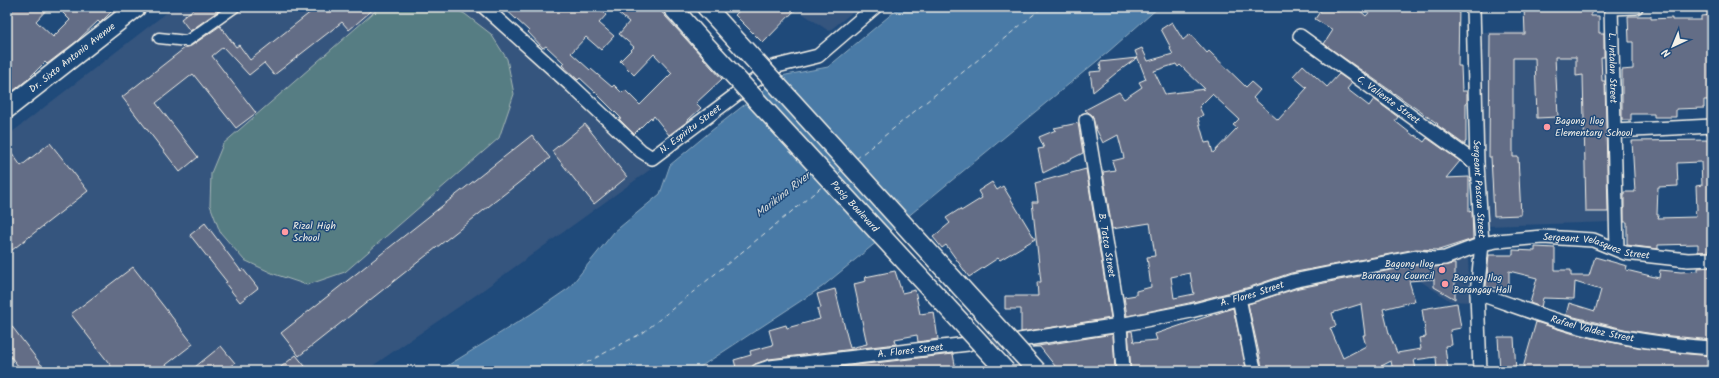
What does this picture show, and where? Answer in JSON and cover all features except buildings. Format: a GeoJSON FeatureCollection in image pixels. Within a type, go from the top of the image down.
{"type":"FeatureCollection","features":[{"type":"Feature","properties":{"kind":"main road","name":"Dr. Sixto Antonio Avenue"},"geometry":{"type":"LineString","coordinates":[[7,109],[137,7]]}},
{"type":"Feature","properties":{"kind":"main road","name":"Pasig Boulevard"},"geometry":{"type":"LineString","coordinates":[[672,7],[1006,371]]}},
{"type":"Feature","properties":{"kind":"main road"},"geometry":{"type":"LineString","coordinates":[[712,13],[1037,371]]}},
{"type":"Feature","properties":{"kind":"street"},"geometry":{"type":"LineString","coordinates":[[159,38],[187,41],[235,7]]}},
{"type":"Feature","properties":{"kind":"street","name":"N. Espiritu Street"},"geometry":{"type":"LineString","coordinates":[[484,7],[572,86],[641,151],[652,158],[773,67],[818,56],[875,7]]}},
{"type":"Feature","properties":{"kind":"street","name":"Sergeant Pascua Street"},"geometry":{"type":"LineString","coordinates":[[1473,7],[1477,164],[1482,244],[1476,293],[1480,371]]}},
{"type":"Feature","properties":{"kind":"street"},"geometry":{"type":"LineString","coordinates":[[1611,8],[1636,7]]}},
{"type":"Feature","properties":{"kind":"street","name":"L. Intalan Street"},"geometry":{"type":"LineString","coordinates":[[1611,8],[1617,249]]}},
{"type":"Feature","properties":{"kind":"street","name":"C. Valiente Street"},"geometry":{"type":"LineString","coordinates":[[1300,36],[1477,164]]}},
{"type":"Feature","properties":{"kind":"street","name":"B. Tatco Street"},"geometry":{"type":"LineString","coordinates":[[1086,120],[1120,325],[1123,371]]}},
{"type":"Feature","properties":{"kind":"street"},"geometry":{"type":"LineString","coordinates":[[1614,131],[1712,126]]}},
{"type":"Feature","properties":{"kind":"street","name":"Sergeant Velasquez Street"},"geometry":{"type":"LineString","coordinates":[[1482,244],[1497,241],[1543,237],[1593,240],[1625,253],[1688,260],[1712,259]]}},
{"type":"Feature","properties":{"kind":"street","name":"A. Flores Street"},"geometry":{"type":"LineString","coordinates":[[1019,340],[1120,325],[1191,311],[1293,281],[1417,256],[1434,260],[1445,258],[1482,244]]}},
{"type":"Feature","properties":{"kind":"street","name":"Rafael Valdez Street"},"geometry":{"type":"LineString","coordinates":[[1476,293],[1575,326],[1626,338],[1678,346],[1712,348]]}},
{"type":"Feature","properties":{"kind":"street"},"geometry":{"type":"LineString","coordinates":[[1239,298],[1255,371]]}},
{"type":"Feature","properties":{"kind":"street","name":"A. Flores Street"},"geometry":{"type":"LineString","coordinates":[[758,371],[770,367],[968,344]]}},
{"type":"Feature","properties":{"kind":"shaded area","name":"Rizal High School"},"geometry":{"type":"Polygon","coordinates":[[[174,7],[480,7],[651,169],[476,295],[365,371],[15,371],[7,361],[7,136],[174,7]]]}},
{"type":"Feature","properties":{"kind":"shaded area"},"geometry":{"type":"Polygon","coordinates":[[[793,7],[859,7],[829,31],[793,7]]]}},
{"type":"Feature","properties":{"kind":"shaded area","name":"Bagong Ilog Elementary School"},"geometry":{"type":"Polygon","coordinates":[[[1607,31],[1613,222],[1485,226],[1481,32],[1607,31]]]}},
{"type":"Feature","properties":{"kind":"shaded area"},"geometry":{"type":"Polygon","coordinates":[[[1468,258],[1470,302],[1450,301],[1419,280],[1420,262],[1468,258]]]}},
{"type":"Feature","properties":{"kind":"green space"},"geometry":{"type":"Polygon","coordinates":[[[380,7],[451,7],[465,14],[491,34],[507,59],[514,94],[499,138],[345,272],[307,285],[274,274],[244,260],[220,232],[210,205],[211,173],[223,144],[380,7]]]}},
{"type":"Feature","properties":{"kind":"water","name":"Marikina River"},"geometry":{"type":"Polygon","coordinates":[[[900,7],[1159,7],[1108,52],[822,287],[694,371],[439,371],[531,314],[569,288],[614,232],[660,194],[670,165],[711,131],[781,76],[828,67],[900,7]]]}},
{"type":"Feature","properties":{"kind":"ferry route"},"geometry":{"type":"LineString","coordinates":[[856,159],[1043,7]]}},
{"type":"Feature","properties":{"kind":"ferry route"},"geometry":{"type":"LineString","coordinates":[[837,175],[842,170]]}},
{"type":"Feature","properties":{"kind":"ferry route"},"geometry":{"type":"LineString","coordinates":[[571,371],[644,332],[824,185]]}},
{"type":"Feature","properties":{"kind":"tunnel"},"geometry":{"type":"LineString","coordinates":[[974,344],[1014,340]]}},
{"type":"Feature","properties":{"kind":"place","name":"Bagong Ilog Elementary School"},"geometry":{"type":"Point","coordinates":[1547,127]}},
{"type":"Feature","properties":{"kind":"place","name":"Rizal High School"},"geometry":{"type":"Point","coordinates":[285,232]}},
{"type":"Feature","properties":{"kind":"place","name":"Bagong Ilog Barangay Council"},"geometry":{"type":"Point","coordinates":[1442,270]}},
{"type":"Feature","properties":{"kind":"place","name":"Bagong Ilog Barangay Hall"},"geometry":{"type":"Point","coordinates":[1445,284]}}]}
